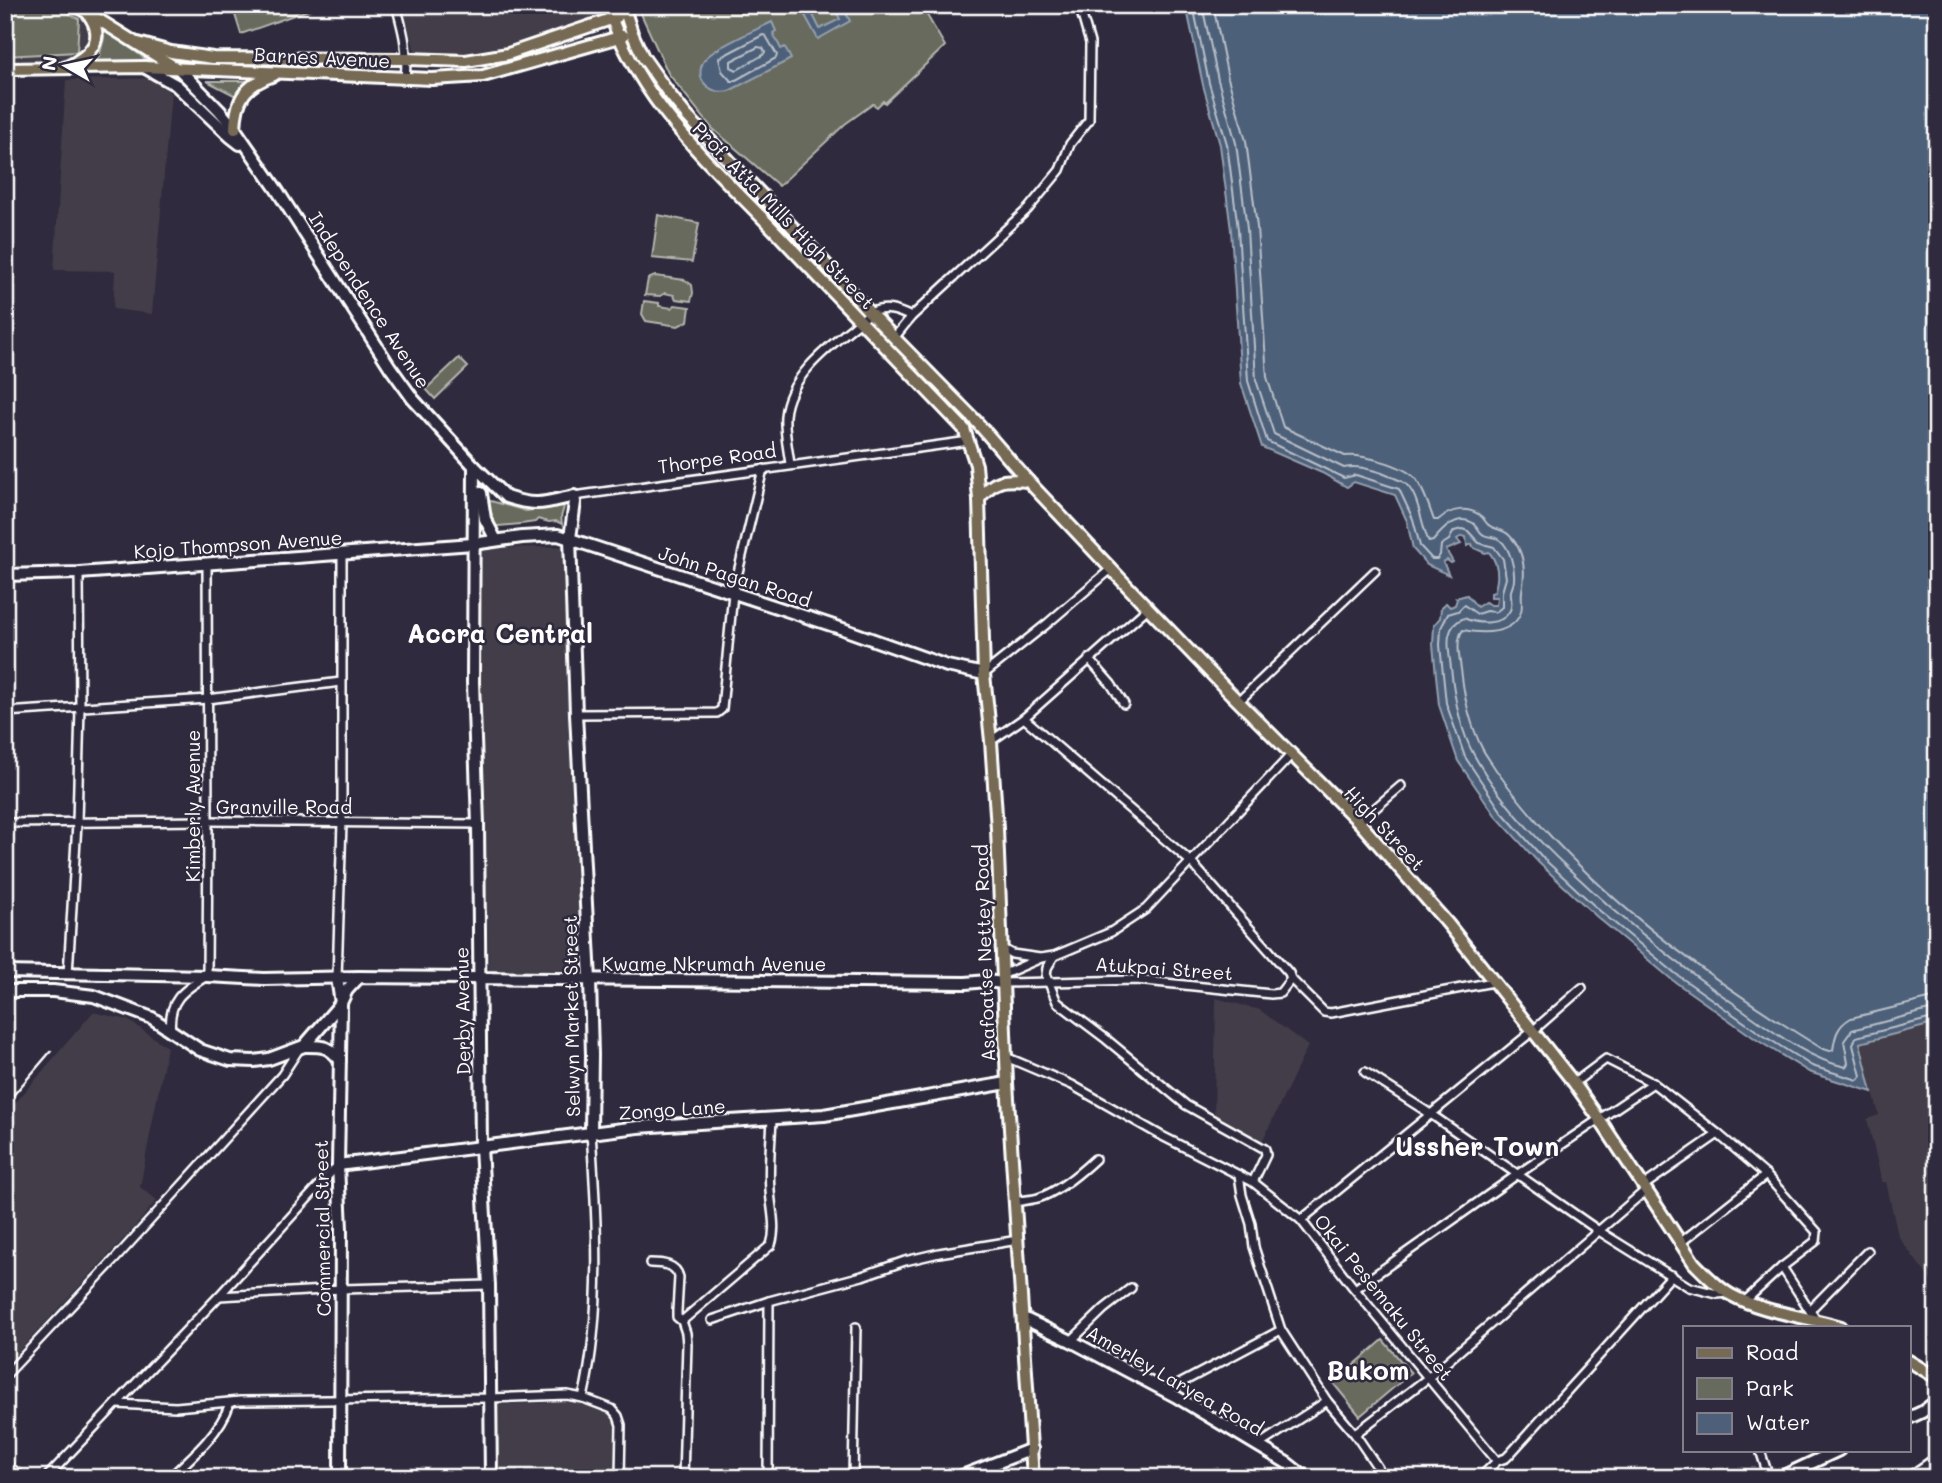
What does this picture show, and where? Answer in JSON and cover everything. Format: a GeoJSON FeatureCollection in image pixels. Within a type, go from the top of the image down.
{"type":"FeatureCollection","features":[{"type":"Feature","properties":{"kind":"main road","name":"Prof. Atta Mills High Street"},"geometry":{"type":"LineString","coordinates":[[607,5],[619,37],[650,94],[677,128],[964,429]]}},
{"type":"Feature","properties":{"kind":"main road"},"geometry":{"type":"LineString","coordinates":[[79,7],[179,69],[219,110],[246,147]]}},
{"type":"Feature","properties":{"kind":"main road"},"geometry":{"type":"LineString","coordinates":[[65,68],[86,57],[96,40],[96,28],[91,18],[79,7]]}},
{"type":"Feature","properties":{"kind":"main road","name":"Barnes Avenue"},"geometry":{"type":"LineString","coordinates":[[138,43],[171,52],[213,58],[466,61],[508,54],[612,19],[624,10]]}},
{"type":"Feature","properties":{"kind":"main road","name":"Prof. Atta Mills High Street"},"geometry":{"type":"LineString","coordinates":[[624,10],[643,57],[687,116],[870,313],[975,420]]}},
{"type":"Feature","properties":{"kind":"main road","name":"Barnes Avenue"},"geometry":{"type":"LineString","coordinates":[[5,69],[143,67],[432,79],[483,76],[632,33]]}},
{"type":"Feature","properties":{"kind":"main road"},"geometry":{"type":"LineString","coordinates":[[143,67],[176,85],[231,137],[246,147]]}},
{"type":"Feature","properties":{"kind":"main road"},"geometry":{"type":"LineString","coordinates":[[235,129],[237,107],[246,91],[259,80],[282,72]]}},
{"type":"Feature","properties":{"kind":"main road","name":"Independence Avenue"},"geometry":{"type":"LineString","coordinates":[[246,147],[277,190],[390,367],[422,410],[477,469]]}},
{"type":"Feature","properties":{"kind":"main road"},"geometry":{"type":"LineString","coordinates":[[964,429],[975,420]]}},
{"type":"Feature","properties":{"kind":"main road","name":"High Street"},"geometry":{"type":"LineString","coordinates":[[975,420],[1028,481],[1148,608],[1359,822],[1448,924],[1534,1031],[1600,1120],[1694,1263],[1712,1281],[1745,1301],[1813,1315],[1836,1326]]}},
{"type":"Feature","properties":{"kind":"main road","name":"Asafoatse Nettey Road"},"geometry":{"type":"LineString","coordinates":[[964,429],[976,465],[979,499],[984,674],[997,829],[1007,1083],[1033,1478]]}},
{"type":"Feature","properties":{"kind":"main road"},"geometry":{"type":"LineString","coordinates":[[477,469],[506,497]]}},
{"type":"Feature","properties":{"kind":"main road"},"geometry":{"type":"LineString","coordinates":[[477,469],[485,519],[495,540]]}},
{"type":"Feature","properties":{"kind":"main road"},"geometry":{"type":"LineString","coordinates":[[473,544],[477,469]]}},
{"type":"Feature","properties":{"kind":"main road"},"geometry":{"type":"LineString","coordinates":[[979,499],[994,484],[1003,480],[1028,481]]}},
{"type":"Feature","properties":{"kind":"main road","name":"Thorpe Road"},"geometry":{"type":"LineString","coordinates":[[481,499],[506,497],[524,503],[538,503],[574,496]]}},
{"type":"Feature","properties":{"kind":"main road","name":"Selwyn Market Street"},"geometry":{"type":"LineString","coordinates":[[574,496],[570,538],[590,980],[591,1132]]}},
{"type":"Feature","properties":{"kind":"main road","name":"John Pagan Road"},"geometry":{"type":"LineString","coordinates":[[473,544],[545,535],[570,538],[947,666],[984,674]]}},
{"type":"Feature","properties":{"kind":"main road","name":"Kojo Thompson Avenue"},"geometry":{"type":"LineString","coordinates":[[5,575],[79,573],[473,544]]}},
{"type":"Feature","properties":{"kind":"main road","name":"Derby Avenue"},"geometry":{"type":"LineString","coordinates":[[473,544],[481,1147],[489,1285],[491,1478]]}},
{"type":"Feature","properties":{"kind":"main road","name":"Kwame Nkrumah Avenue"},"geometry":{"type":"LineString","coordinates":[[5,972],[264,979],[359,977],[966,983],[1002,979]]}},
{"type":"Feature","properties":{"kind":"main road"},"geometry":{"type":"LineString","coordinates":[[301,1048],[341,1003],[359,977]]}},
{"type":"Feature","properties":{"kind":"main road","name":"Commercial Street"},"geometry":{"type":"LineString","coordinates":[[337,978],[341,1003],[338,1166],[342,1289],[340,1478]]}},
{"type":"Feature","properties":{"kind":"main road"},"geometry":{"type":"LineString","coordinates":[[5,991],[53,991],[94,996],[152,1018],[200,1050],[230,1060],[261,1060],[301,1048],[323,1046],[340,1060]]}},
{"type":"Feature","properties":{"kind":"main road","name":"Zongo Lane"},"geometry":{"type":"LineString","coordinates":[[338,1166],[638,1127],[824,1115],[1007,1083]]}},
{"type":"Feature","properties":{"kind":"main road","name":"Amerley Laryea Road"},"geometry":{"type":"LineString","coordinates":[[1023,1318],[1166,1391],[1287,1463],[1306,1478]]}},
{"type":"Feature","properties":{"kind":"main road"},"geometry":{"type":"LineString","coordinates":[[1910,1362],[1937,1378]]}},
{"type":"Feature","properties":{"kind":"main road"},"geometry":{"type":"LineString","coordinates":[[1910,1418],[1937,1401]]}},
{"type":"Feature","properties":{"kind":"main road"},"geometry":{"type":"LineString","coordinates":[[957,1478],[1031,1449]]}},
{"type":"Feature","properties":{"kind":"main road"},"geometry":{"type":"LineString","coordinates":[[1779,1478],[1835,1452]]}},
{"type":"Feature","properties":{"kind":"street"},"geometry":{"type":"LineString","coordinates":[[396,5],[405,38],[405,79]]}},
{"type":"Feature","properties":{"kind":"street"},"geometry":{"type":"LineString","coordinates":[[894,338],[911,317],[1028,209],[1060,170],[1070,144],[1090,117],[1090,43],[1079,5]]}},
{"type":"Feature","properties":{"kind":"street"},"geometry":{"type":"LineString","coordinates":[[790,464],[785,416],[796,385],[805,370],[860,321],[878,309],[897,310],[911,317]]}},
{"type":"Feature","properties":{"kind":"street","name":"Thorpe Road"},"geometry":{"type":"LineString","coordinates":[[574,496],[969,440]]}},
{"type":"Feature","properties":{"kind":"street"},"geometry":{"type":"LineString","coordinates":[[576,714],[717,713],[722,709],[733,593],[763,469]]}},
{"type":"Feature","properties":{"kind":"street"},"geometry":{"type":"LineString","coordinates":[[337,978],[342,822],[342,553]]}},
{"type":"Feature","properties":{"kind":"street","name":"Kimberly Avenue"},"geometry":{"type":"LineString","coordinates":[[207,564],[207,976]]}},
{"type":"Feature","properties":{"kind":"street"},"geometry":{"type":"LineString","coordinates":[[984,674],[1111,569]]}},
{"type":"Feature","properties":{"kind":"street"},"geometry":{"type":"LineString","coordinates":[[1238,702],[1376,571]]}},
{"type":"Feature","properties":{"kind":"street"},"geometry":{"type":"LineString","coordinates":[[68,974],[77,823],[79,573]]}},
{"type":"Feature","properties":{"kind":"street"},"geometry":{"type":"LineString","coordinates":[[991,741],[1024,718],[1148,608]]}},
{"type":"Feature","properties":{"kind":"street"},"geometry":{"type":"LineString","coordinates":[[1089,659],[1124,704]]}},
{"type":"Feature","properties":{"kind":"street"},"geometry":{"type":"LineString","coordinates":[[5,712],[208,699],[341,682]]}},
{"type":"Feature","properties":{"kind":"street"},"geometry":{"type":"LineString","coordinates":[[1024,718],[1192,862],[1289,973],[1291,979],[1327,1013],[1493,982]]}},
{"type":"Feature","properties":{"kind":"street"},"geometry":{"type":"LineString","coordinates":[[1001,948],[1012,954],[1041,958],[1054,956],[1111,932],[1146,909],[1290,755]]}},
{"type":"Feature","properties":{"kind":"street"},"geometry":{"type":"LineString","coordinates":[[1359,822],[1401,786]]}},
{"type":"Feature","properties":{"kind":"street","name":"Granville Road"},"geometry":{"type":"LineString","coordinates":[[5,823],[208,821],[478,824]]}},
{"type":"Feature","properties":{"kind":"street"},"geometry":{"type":"LineString","coordinates":[[1054,956],[1047,968],[1048,982],[1056,1002],[1186,1105],[1265,1149],[1253,1182]]}},
{"type":"Feature","properties":{"kind":"street"},"geometry":{"type":"LineString","coordinates":[[1002,979],[1041,958]]}},
{"type":"Feature","properties":{"kind":"street"},"geometry":{"type":"LineString","coordinates":[[171,1032],[173,1006],[180,994],[207,976]]}},
{"type":"Feature","properties":{"kind":"street","name":"Atukpai Street"},"geometry":{"type":"LineString","coordinates":[[1002,979],[1048,982],[1136,981],[1271,994],[1280,993],[1291,979]]}},
{"type":"Feature","properties":{"kind":"street"},"geometry":{"type":"LineString","coordinates":[[1301,1220],[1534,1031],[1582,988]]}},
{"type":"Feature","properties":{"kind":"street"},"geometry":{"type":"LineString","coordinates":[[5,1376],[282,1075],[301,1048]]}},
{"type":"Feature","properties":{"kind":"street","name":"Okai Pesemaku Street"},"geometry":{"type":"LineString","coordinates":[[1006,1057],[1072,1085],[1160,1135],[1253,1182],[1301,1220],[1497,1461]]}},
{"type":"Feature","properties":{"kind":"street"},"geometry":{"type":"LineString","coordinates":[[1573,1083],[1606,1059],[1653,1083],[1766,1175],[1817,1231],[1816,1241],[1745,1301]]}},
{"type":"Feature","properties":{"kind":"street"},"geometry":{"type":"LineString","coordinates":[[1365,1072],[1599,1231],[1689,1287],[1717,1294],[1729,1293]]}},
{"type":"Feature","properties":{"kind":"street"},"geometry":{"type":"LineString","coordinates":[[1355,1289],[1653,1083]]}},
{"type":"Feature","properties":{"kind":"street"},"geometry":{"type":"LineString","coordinates":[[682,1321],[771,1245],[774,1237],[769,1190],[772,1119]]}},
{"type":"Feature","properties":{"kind":"street","name":"Selwyn Market Street"},"geometry":{"type":"LineString","coordinates":[[583,1398],[597,1312],[591,1132]]}},
{"type":"Feature","properties":{"kind":"street"},"geometry":{"type":"LineString","coordinates":[[1355,1434],[1429,1377],[1645,1188],[1718,1134]]}},
{"type":"Feature","properties":{"kind":"street"},"geometry":{"type":"LineString","coordinates":[[1016,1202],[1039,1198],[1070,1179],[1095,1158]]}},
{"type":"Feature","properties":{"kind":"street"},"geometry":{"type":"LineString","coordinates":[[46,1478],[338,1166]]}},
{"type":"Feature","properties":{"kind":"street"},"geometry":{"type":"LineString","coordinates":[[1239,1175],[1254,1247],[1281,1330],[1327,1401],[1355,1434],[1378,1468],[1381,1478]]}},
{"type":"Feature","properties":{"kind":"street"},"geometry":{"type":"LineString","coordinates":[[1680,1243],[1766,1175]]}},
{"type":"Feature","properties":{"kind":"street"},"geometry":{"type":"LineString","coordinates":[[712,1320],[905,1261],[1018,1240]]}},
{"type":"Feature","properties":{"kind":"street"},"geometry":{"type":"LineString","coordinates":[[1782,1267],[1813,1315],[1868,1251]]}},
{"type":"Feature","properties":{"kind":"street"},"geometry":{"type":"LineString","coordinates":[[650,1263],[670,1266],[678,1273],[677,1317],[682,1321],[687,1344],[683,1478]]}},
{"type":"Feature","properties":{"kind":"street"},"geometry":{"type":"LineString","coordinates":[[1480,1478],[1497,1461],[1509,1455],[1672,1275]]}},
{"type":"Feature","properties":{"kind":"street"},"geometry":{"type":"LineString","coordinates":[[219,1296],[489,1285]]}},
{"type":"Feature","properties":{"kind":"street"},"geometry":{"type":"LineString","coordinates":[[1071,1341],[1104,1309],[1131,1288]]}},
{"type":"Feature","properties":{"kind":"street"},"geometry":{"type":"LineString","coordinates":[[768,1478],[769,1301]]}},
{"type":"Feature","properties":{"kind":"street"},"geometry":{"type":"LineString","coordinates":[[853,1478],[856,1327]]}},
{"type":"Feature","properties":{"kind":"street"},"geometry":{"type":"LineString","coordinates":[[1166,1391],[1281,1330]]}},
{"type":"Feature","properties":{"kind":"street"},"geometry":{"type":"LineString","coordinates":[[117,1404],[176,1407],[240,1401],[567,1395],[612,1409],[618,1416],[621,1425],[620,1478]]}},
{"type":"Feature","properties":{"kind":"street"},"geometry":{"type":"LineString","coordinates":[[1257,1446],[1327,1401]]}},
{"type":"Feature","properties":{"kind":"street"},"geometry":{"type":"LineString","coordinates":[[169,1478],[195,1455],[226,1415],[230,1403]]}},
{"type":"Feature","properties":{"kind":"street"},"geometry":{"type":"LineString","coordinates":[[1761,1452],[1769,1478]]}},
{"type":"Feature","properties":{"kind":"street"},"geometry":{"type":"LineString","coordinates":[[1907,1478],[1937,1457]]}},
{"type":"Feature","properties":{"kind":"street"},"geometry":{"type":"LineString","coordinates":[[5,1464],[23,1478]]}},
{"type":"Feature","properties":{"kind":"shaded area"},"geometry":{"type":"Polygon","coordinates":[[[5,5],[63,5],[84,15],[90,25],[90,40],[83,54],[65,63],[5,62],[5,5]]]}},
{"type":"Feature","properties":{"kind":"shaded area"},"geometry":{"type":"Polygon","coordinates":[[[402,5],[596,7],[593,19],[531,41],[474,56],[416,55],[402,5]]]}},
{"type":"Feature","properties":{"kind":"shaded area"},"geometry":{"type":"Polygon","coordinates":[[[157,78],[171,94],[152,314],[113,309],[115,271],[54,270],[66,80],[157,78]]]}},
{"type":"Feature","properties":{"kind":"shaded area"},"geometry":{"type":"Polygon","coordinates":[[[569,546],[583,970],[489,973],[475,549],[569,546]]]}},
{"type":"Feature","properties":{"kind":"shaded area"},"geometry":{"type":"Polygon","coordinates":[[[1216,998],[1260,1010],[1308,1046],[1261,1144],[1214,1116],[1216,998]]]}},
{"type":"Feature","properties":{"kind":"shaded area"},"geometry":{"type":"Polygon","coordinates":[[[93,1012],[128,1020],[167,1047],[140,1187],[157,1200],[5,1366],[5,1115],[93,1012]]]}},
{"type":"Feature","properties":{"kind":"shaded area"},"geometry":{"type":"Polygon","coordinates":[[[1937,1023],[1937,1289],[1898,1236],[1886,1182],[1882,1182],[1867,1119],[1879,1115],[1860,1043],[1937,1023]]]}},
{"type":"Feature","properties":{"kind":"shaded area"},"geometry":{"type":"Polygon","coordinates":[[[578,1401],[609,1406],[617,1421],[616,1478],[492,1478],[491,1405],[578,1401]]]}},
{"type":"Feature","properties":{"kind":"green space"},"geometry":{"type":"Polygon","coordinates":[[[5,5],[54,5],[79,19],[77,52],[5,56],[5,5]]]}},
{"type":"Feature","properties":{"kind":"green space"},"geometry":{"type":"Polygon","coordinates":[[[232,5],[322,5],[241,34],[232,5]]]}},
{"type":"Feature","properties":{"kind":"green space"},"geometry":{"type":"Polygon","coordinates":[[[637,5],[921,5],[945,46],[885,103],[883,101],[877,107],[873,104],[845,124],[779,186],[712,128],[668,73],[637,5]]]}},
{"type":"Feature","properties":{"kind":"green space"},"geometry":{"type":"Polygon","coordinates":[[[104,29],[154,65],[87,64],[99,57],[104,29]]]}},
{"type":"Feature","properties":{"kind":"green space"},"geometry":{"type":"Polygon","coordinates":[[[207,81],[250,81],[236,96],[207,81]]]}},
{"type":"Feature","properties":{"kind":"green space"},"geometry":{"type":"Polygon","coordinates":[[[658,215],[699,223],[692,262],[652,258],[658,215]]]}},
{"type":"Feature","properties":{"kind":"green space"},"geometry":{"type":"Polygon","coordinates":[[[655,276],[685,280],[692,285],[691,301],[676,299],[674,295],[665,293],[660,296],[645,295],[648,279],[655,276]]]}},
{"type":"Feature","properties":{"kind":"green space"},"geometry":{"type":"Polygon","coordinates":[[[644,301],[672,308],[675,305],[690,307],[688,321],[678,326],[646,321],[642,314],[644,301]]]}},
{"type":"Feature","properties":{"kind":"green space"},"geometry":{"type":"Polygon","coordinates":[[[459,358],[468,367],[435,399],[426,389],[459,358]]]}},
{"type":"Feature","properties":{"kind":"green space"},"geometry":{"type":"Polygon","coordinates":[[[488,502],[526,511],[564,507],[562,524],[538,519],[535,522],[493,526],[489,517],[492,514],[487,511],[488,502]]]}},
{"type":"Feature","properties":{"kind":"green space"},"geometry":{"type":"Polygon","coordinates":[[[1383,1340],[1411,1373],[1360,1416],[1333,1383],[1383,1340]]]}},
{"type":"Feature","properties":{"kind":"water"},"geometry":{"type":"Polygon","coordinates":[[[806,5],[820,5],[811,11],[820,29],[840,19],[833,5],[842,5],[850,21],[818,39],[801,8],[806,5]]]}},
{"type":"Feature","properties":{"kind":"water"},"geometry":{"type":"Polygon","coordinates":[[[1186,5],[1937,5],[1937,1023],[1860,1043],[1872,1092],[1809,1072],[1757,1040],[1671,979],[1596,916],[1539,863],[1495,815],[1458,761],[1439,705],[1433,645],[1434,625],[1440,618],[1441,608],[1446,603],[1450,607],[1455,605],[1456,598],[1467,595],[1477,607],[1485,602],[1496,605],[1497,597],[1491,597],[1497,582],[1495,561],[1489,552],[1474,548],[1472,544],[1467,546],[1466,537],[1462,536],[1457,539],[1461,544],[1446,550],[1453,562],[1443,562],[1449,575],[1427,565],[1413,549],[1407,521],[1395,495],[1354,482],[1347,487],[1262,447],[1241,383],[1231,230],[1220,145],[1203,85],[1186,5]]]}},
{"type":"Feature","properties":{"kind":"water"},"geometry":{"type":"Polygon","coordinates":[[[772,22],[776,31],[773,33],[781,49],[785,47],[791,59],[729,91],[715,91],[704,83],[701,70],[707,57],[728,43],[772,22]]]}},
{"type":"Feature","properties":{"kind":"railway"},"geometry":{"type":"LineString","coordinates":[[5,1105],[51,1051]]}},
{"type":"Feature","properties":{"kind":"district","name":"Accra Central"},"geometry":{"type":"Point","coordinates":[500,633]}},
{"type":"Feature","properties":{"kind":"district","name":"Ussher Town"},"geometry":{"type":"Point","coordinates":[1477,1146]}},
{"type":"Feature","properties":{"kind":"district","name":"Bukom"},"geometry":{"type":"Point","coordinates":[1368,1370]}}]}
